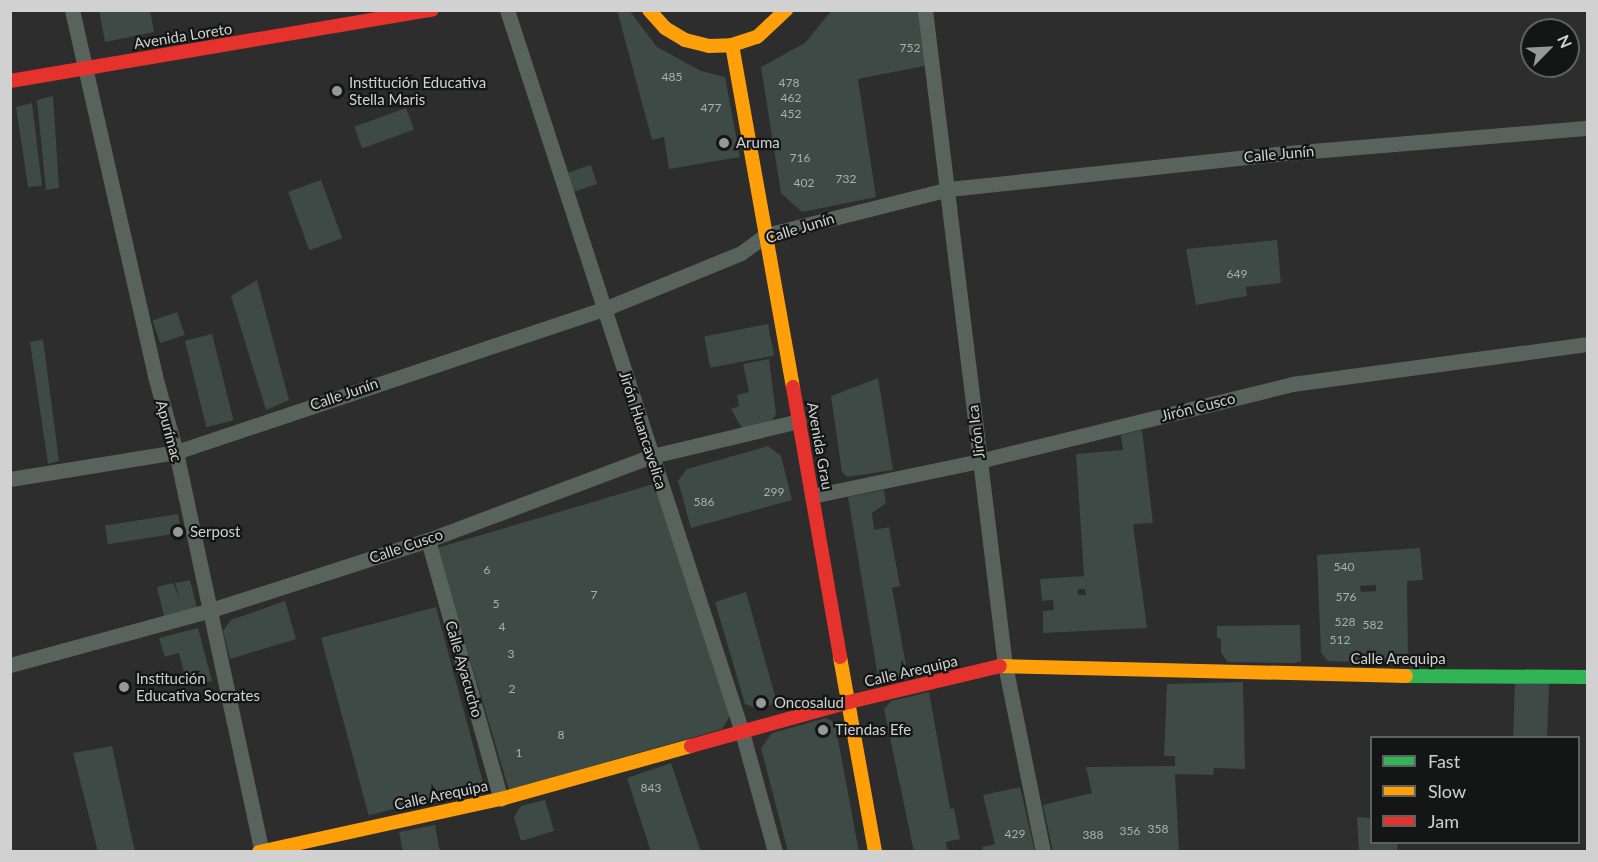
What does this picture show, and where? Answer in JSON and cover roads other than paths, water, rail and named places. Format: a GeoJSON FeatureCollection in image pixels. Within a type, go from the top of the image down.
{"type":"FeatureCollection","features":[{"type":"Feature","properties":{"kind":"street","name":"Apurímac"},"geometry":{"type":"LineString","coordinates":[[72,10],[83,69],[176,452],[208,611],[261,851]]}},
{"type":"Feature","properties":{"kind":"street","name":"Avenida Loreto"},"geometry":{"type":"LineString","coordinates":[[10,81],[432,10]]}},
{"type":"Feature","properties":{"kind":"street","name":"Jirón Huancavelica"},"geometry":{"type":"LineString","coordinates":[[507,10],[742,732],[775,852]]}},
{"type":"Feature","properties":{"kind":"street"},"geometry":{"type":"LineString","coordinates":[[649,10],[665,28],[685,40],[709,46],[732,45],[757,37],[786,10]]}},
{"type":"Feature","properties":{"kind":"street","name":"Jirón Ica"},"geometry":{"type":"LineString","coordinates":[[925,10],[949,189],[979,461],[1005,665],[1043,852]]}},
{"type":"Feature","properties":{"kind":"street","name":"Avenida Grau"},"geometry":{"type":"LineString","coordinates":[[732,45],[875,852]]}},
{"type":"Feature","properties":{"kind":"street","name":"Calle Junín"},"geometry":{"type":"LineString","coordinates":[[10,479],[176,452],[604,309],[741,253],[766,236],[949,189],[1276,153],[1587,128]]}},
{"type":"Feature","properties":{"kind":"street","name":"Jirón Cusco"},"geometry":{"type":"LineString","coordinates":[[812,496],[979,461],[1292,384],[1587,344]]}},
{"type":"Feature","properties":{"kind":"street","name":"Calle Cusco"},"geometry":{"type":"LineString","coordinates":[[10,665],[208,611],[428,540],[652,456],[799,422]]}},
{"type":"Feature","properties":{"kind":"street","name":"Calle Ayacucho"},"geometry":{"type":"LineString","coordinates":[[428,540],[501,799]]}},
{"type":"Feature","properties":{"kind":"street","name":"Calle Arequipa"},"geometry":{"type":"LineString","coordinates":[[261,851],[501,799],[849,702],[1005,665],[1303,675],[1587,677]]}},
{"type":"Feature","properties":{"kind":"place","name":"Institución Educativa Stella Maris"},"geometry":{"type":"Point","coordinates":[337,91]}},
{"type":"Feature","properties":{"kind":"place","name":"Aruma"},"geometry":{"type":"Point","coordinates":[724,143]}},
{"type":"Feature","properties":{"kind":"place","name":"Serpost"},"geometry":{"type":"Point","coordinates":[178,532]}},
{"type":"Feature","properties":{"kind":"place","name":"Institución Educativa Socrates"},"geometry":{"type":"Point","coordinates":[124,687]}},
{"type":"Feature","properties":{"kind":"place","name":"Oncosalud"},"geometry":{"type":"Point","coordinates":[761,703]}},
{"type":"Feature","properties":{"kind":"place","name":"Tiendas Efe"},"geometry":{"type":"Point","coordinates":[823,730]}}]}
